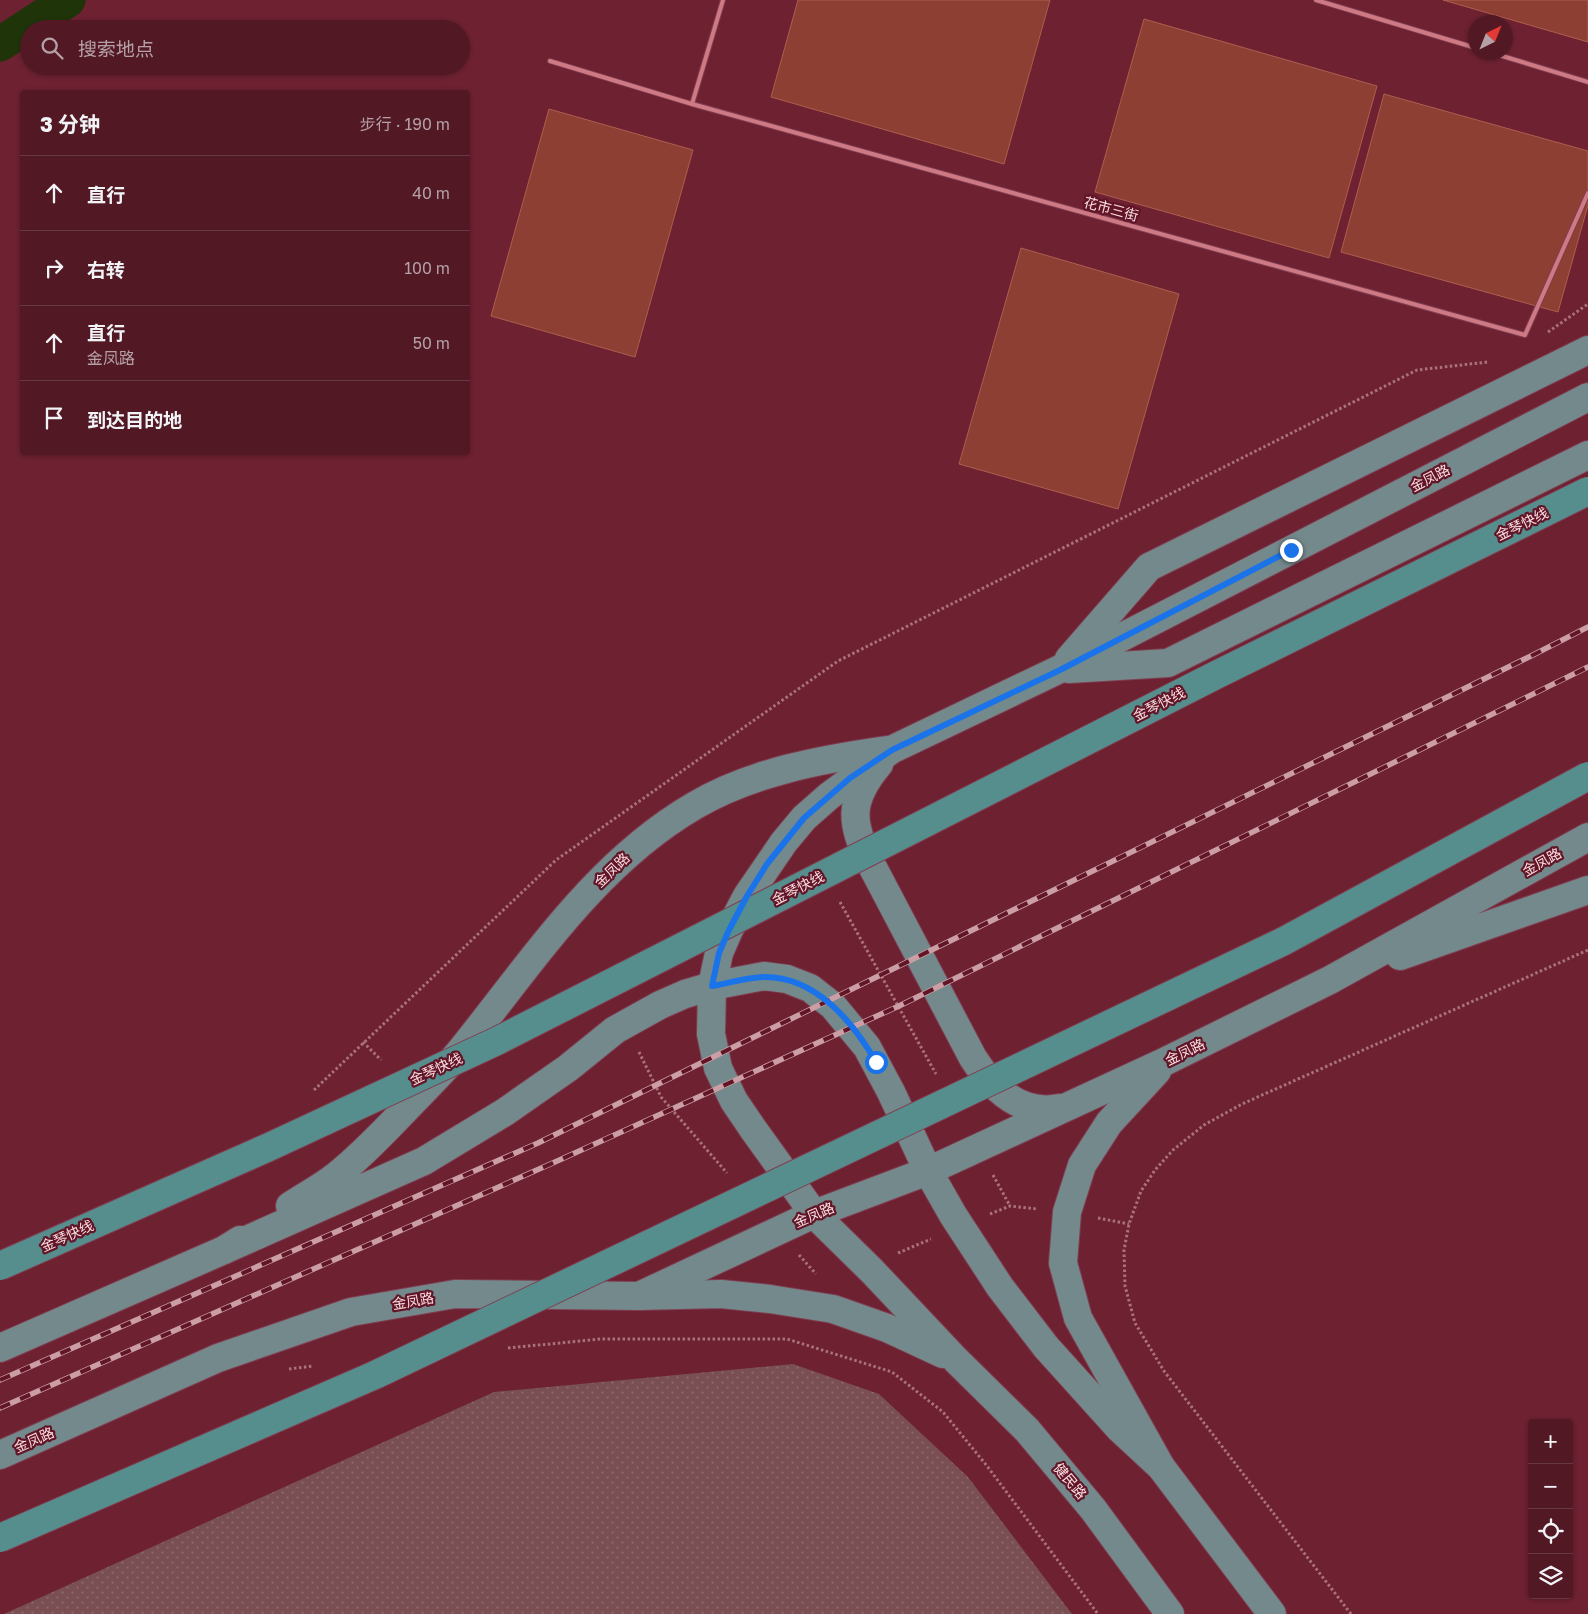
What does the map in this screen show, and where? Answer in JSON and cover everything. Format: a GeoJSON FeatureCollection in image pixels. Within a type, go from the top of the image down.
{"type":"FeatureCollection","features":[{"type":"Feature","properties":{"kind":"highway","name":"金琴快线"},"geometry":{"type":"LineString","coordinates":[[0,1266],[269,1146],[497,1041],[1218,674],[1588,491]]}},
{"type":"Feature","properties":{"kind":"highway"},"geometry":{"type":"LineString","coordinates":[[0,1538],[375,1375],[1284,941],[1588,776]]}},
{"type":"Feature","properties":{"kind":"main road"},"geometry":{"type":"LineString","coordinates":[[1060,670],[1149,567],[1588,350]]}},
{"type":"Feature","properties":{"kind":"main road","name":"金凤路"},"geometry":{"type":"LineString","coordinates":[[0,1348],[224,1250],[336,1176],[375,1141],[461,1050],[495,1004],[572,911],[610,869],[630,851],[694,806],[740,784],[794,766],[839,756],[892,750],[1060,670],[1588,397]]}},
{"type":"Feature","properties":{"kind":"main road"},"geometry":{"type":"LineString","coordinates":[[1060,670],[1168,663],[1588,455]]}},
{"type":"Feature","properties":{"kind":"main road"},"geometry":{"type":"LineString","coordinates":[[892,750],[871,774],[860,793],[854,812],[863,848],[983,1074],[1003,1095],[1020,1104],[1035,1109],[1051,1110],[1070,1106]]}},
{"type":"Feature","properties":{"kind":"main road","name":"健民路"},"geometry":{"type":"LineString","coordinates":[[892,750],[829,796],[804,818],[784,842],[747,896],[719,953],[712,986],[711,1034],[718,1068],[734,1100],[814,1214],[872,1270],[956,1360],[1027,1430],[1093,1509],[1170,1614]]}},
{"type":"Feature","properties":{"kind":"main road","name":"金凤路"},"geometry":{"type":"LineString","coordinates":[[0,1455],[218,1358],[351,1312],[454,1294],[639,1296],[814,1214],[928,1171],[1164,1062],[1330,980],[1583,839]]}},
{"type":"Feature","properties":{"kind":"main road"},"geometry":{"type":"LineString","coordinates":[[1330,980],[1588,890]]}},
{"type":"Feature","properties":{"kind":"main road"},"geometry":{"type":"LineString","coordinates":[[224,1250],[424,1161],[505,1112],[568,1068],[615,1030],[660,1005],[685,994],[712,986],[764,976],[787,979],[810,988],[833,1006],[868,1047],[928,1171],[953,1215],[1000,1287],[1046,1347],[1120,1428],[1162,1467]]}},
{"type":"Feature","properties":{"kind":"main road"},"geometry":{"type":"LineString","coordinates":[[1164,1062],[1110,1123],[1082,1165],[1067,1212],[1063,1263],[1078,1318],[1162,1467],[1272,1614]]}},
{"type":"Feature","properties":{"kind":"main road"},"geometry":{"type":"LineString","coordinates":[[639,1296],[722,1294],[770,1298],[833,1309],[887,1328],[956,1360]]}},
{"type":"Feature","properties":{"kind":"lane"},"geometry":{"type":"LineString","coordinates":[[692,104],[723,0]]}},
{"type":"Feature","properties":{"kind":"lane"},"geometry":{"type":"LineString","coordinates":[[1316,0],[1468,46]]}},
{"type":"Feature","properties":{"kind":"lane"},"geometry":{"type":"LineString","coordinates":[[1513,59],[1588,82]]}},
{"type":"Feature","properties":{"kind":"lane","name":"花市三街"},"geometry":{"type":"LineString","coordinates":[[550,61],[692,104],[1525,335],[1588,193]]}},
{"type":"Feature","properties":{"kind":"path"},"geometry":{"type":"LineString","coordinates":[[837,897],[939,1079]]}},
{"type":"Feature","properties":{"kind":"path"},"geometry":{"type":"LineString","coordinates":[[1351,1614],[1164,1371],[1135,1323],[1125,1286],[1124,1250],[1129,1224],[1141,1191],[1155,1170],[1173,1150],[1204,1125],[1242,1104],[1588,950]]}},
{"type":"Feature","properties":{"kind":"path"},"geometry":{"type":"LineString","coordinates":[[625,1024],[661,1097],[732,1179]]}},
{"type":"Feature","properties":{"kind":"path"},"geometry":{"type":"LineString","coordinates":[[978,1148],[1010,1206]]}},
{"type":"Feature","properties":{"kind":"path"},"geometry":{"type":"LineString","coordinates":[[777,1231],[819,1278]]}},
{"type":"Feature","properties":{"kind":"path"},"geometry":{"type":"LineString","coordinates":[[501,1349],[601,1339],[787,1339],[892,1372],[943,1412],[988,1466],[1098,1614]]}},
{"type":"Feature","properties":{"kind":"path"},"geometry":{"type":"LineString","coordinates":[[282,1369],[322,1366]]}},
{"type":"Feature","properties":{"kind":"shaded area"},"geometry":{"type":"Polygon","coordinates":[[[793,1364],[879,1394],[968,1477],[1072,1614],[4,1614],[494,1392],[793,1364]]]}},
{"type":"Feature","properties":{"kind":"building"},"geometry":{"type":"Polygon","coordinates":[[[798,0],[1050,0],[1004,164],[771,97],[798,0]]]}},
{"type":"Feature","properties":{"kind":"building"},"geometry":{"type":"Polygon","coordinates":[[[1443,0],[1588,0],[1588,42],[1513,20],[1513,15],[1495,15],[1443,0]]]}},
{"type":"Feature","properties":{"kind":"building"},"geometry":{"type":"Polygon","coordinates":[[[1144,19],[1377,86],[1329,258],[1095,192],[1144,19]]]}},
{"type":"Feature","properties":{"kind":"building"},"geometry":{"type":"Polygon","coordinates":[[[1384,94],[1588,151],[1588,205],[1558,312],[1341,252],[1384,94]]]}},
{"type":"Feature","properties":{"kind":"building"},"geometry":{"type":"Polygon","coordinates":[[[549,109],[693,150],[635,357],[491,316],[549,109]]]}},
{"type":"Feature","properties":{"kind":"building"},"geometry":{"type":"Polygon","coordinates":[[[1021,248],[1179,294],[1118,509],[959,464],[1021,248]]]}},
{"type":"Feature","properties":{"kind":"waterway"},"geometry":{"type":"LineString","coordinates":[[37,20],[68,0]]}},
{"type":"Feature","properties":{"kind":"waterway"},"geometry":{"type":"LineString","coordinates":[[0,44],[20,31]]}},
{"type":"Feature","properties":{"kind":"railway"},"geometry":{"type":"LineString","coordinates":[[0,1380],[538,1143],[1588,627]]}},
{"type":"Feature","properties":{"kind":"railway"},"geometry":{"type":"LineString","coordinates":[[0,1408],[555,1162],[899,1006],[1588,667]]}},
{"type":"Feature","properties":{"kind":"route"},"geometry":{"type":"LineString","coordinates":[[876,1062],[868,1047],[848,1022],[833,1006],[810,988],[787,979],[764,976],[712,986],[714,968],[729,930],[747,896],[767,864],[784,842],[804,818],[850,778],[892,750],[1060,670],[1291,550]]}}]}
